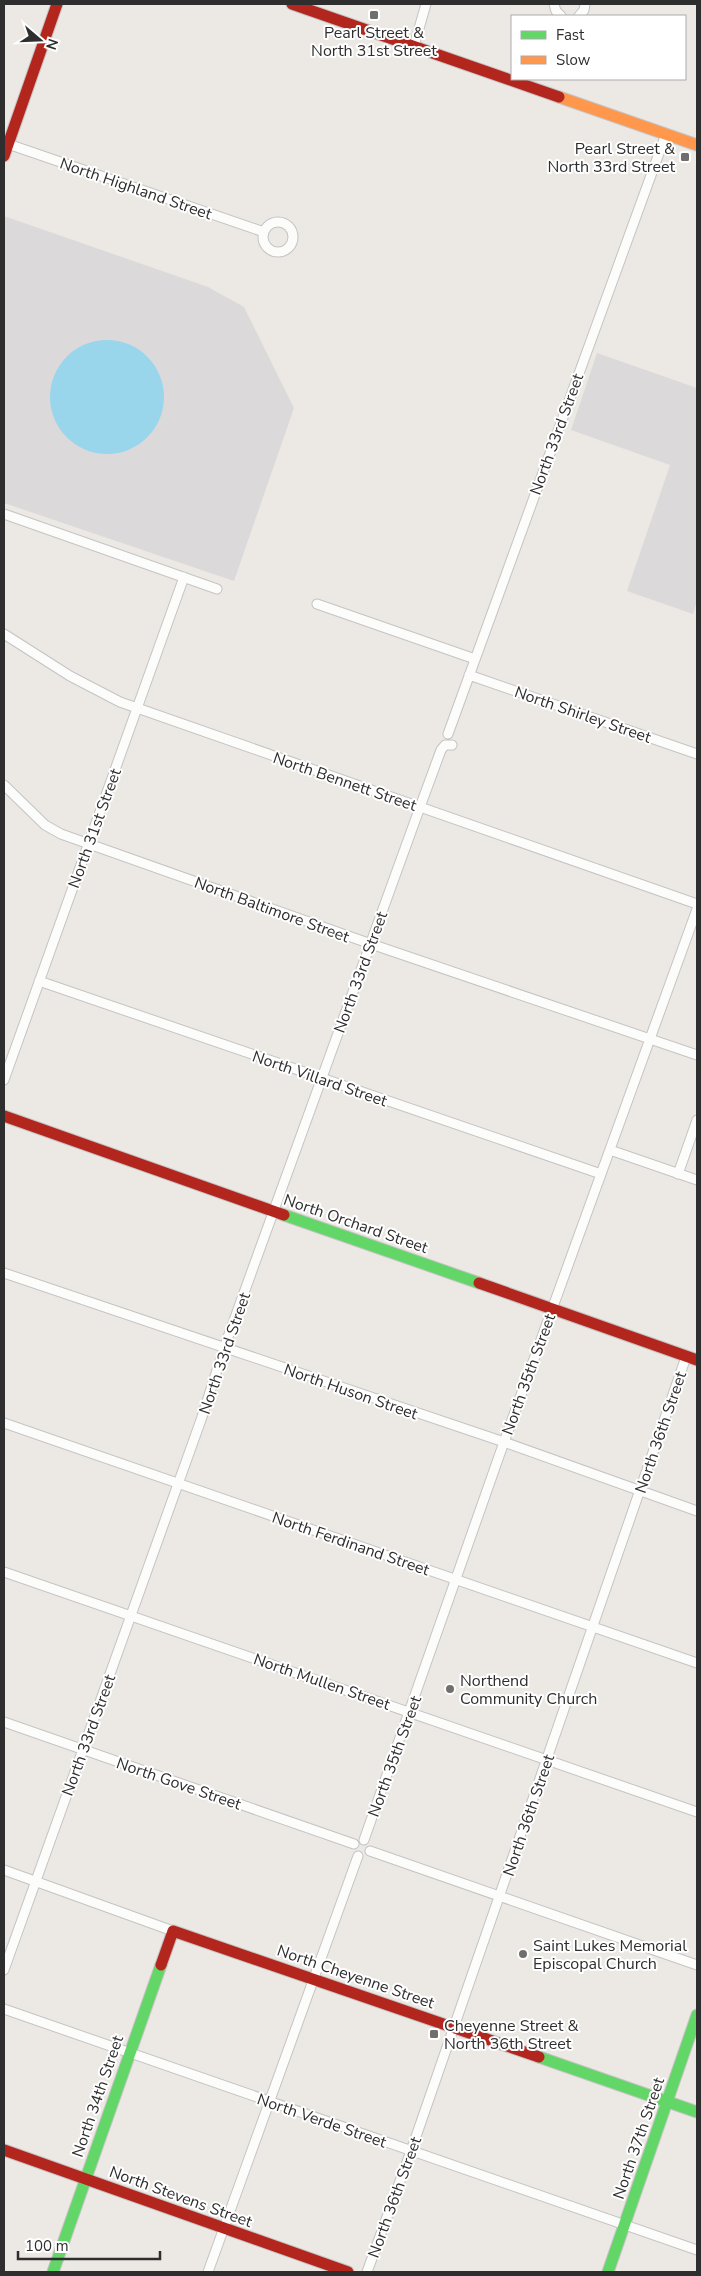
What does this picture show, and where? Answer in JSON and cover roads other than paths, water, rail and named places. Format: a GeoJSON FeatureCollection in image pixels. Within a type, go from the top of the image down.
{"type":"FeatureCollection","features":[{"type":"Feature","properties":{"kind":"street"},"geometry":{"type":"LineString","coordinates":[[4,156],[57,4]]}},
{"type":"Feature","properties":{"kind":"street"},"geometry":{"type":"LineString","coordinates":[[292,4],[511,80]]}},
{"type":"Feature","properties":{"kind":"street"},"geometry":{"type":"LineString","coordinates":[[414,46],[426,4]]}},
{"type":"Feature","properties":{"kind":"street"},"geometry":{"type":"LineString","coordinates":[[554,4],[556,11],[560,15]]}},
{"type":"Feature","properties":{"kind":"street"},"geometry":{"type":"LineString","coordinates":[[580,15],[584,10],[585,4]]}},
{"type":"Feature","properties":{"kind":"street"},"geometry":{"type":"LineString","coordinates":[[511,80],[697,145]]}},
{"type":"Feature","properties":{"kind":"street","name":"North 33rd Street"},"geometry":{"type":"LineString","coordinates":[[448,734],[666,134]]}},
{"type":"Feature","properties":{"kind":"street","name":"North Highland Street"},"geometry":{"type":"LineString","coordinates":[[8,144],[264,232]]}},
{"type":"Feature","properties":{"kind":"street"},"geometry":{"type":"LineString","coordinates":[[4,514],[217,589]]}},
{"type":"Feature","properties":{"kind":"street","name":"North 31st Street"},"geometry":{"type":"LineString","coordinates":[[4,1080],[184,577]]}},
{"type":"Feature","properties":{"kind":"street"},"geometry":{"type":"LineString","coordinates":[[317,604],[475,659]]}},
{"type":"Feature","properties":{"kind":"street","name":"North Bennett Street"},"geometry":{"type":"LineString","coordinates":[[4,634],[94,690],[136,708],[697,904]]}},
{"type":"Feature","properties":{"kind":"street","name":"North Shirley Street"},"geometry":{"type":"LineString","coordinates":[[469,675],[697,754]]}},
{"type":"Feature","properties":{"kind":"street","name":"North 33rd Street"},"geometry":{"type":"LineString","coordinates":[[4,1970],[178,1484],[224,1348],[275,1212],[420,807],[441,750],[445,745],[452,744]]}},
{"type":"Feature","properties":{"kind":"street","name":"North Baltimore Street"},"geometry":{"type":"LineString","coordinates":[[4,785],[44,825],[61,834],[370,944],[697,1056]]}},
{"type":"Feature","properties":{"kind":"street","name":"North 35th Street"},"geometry":{"type":"LineString","coordinates":[[364,1840],[504,1442],[697,909]]}},
{"type":"Feature","properties":{"kind":"street","name":"North Villard Street"},"geometry":{"type":"LineString","coordinates":[[39,981],[601,1174]]}},
{"type":"Feature","properties":{"kind":"street","name":"North Orchard Street"},"geometry":{"type":"LineString","coordinates":[[4,1116],[692,1359]]}},
{"type":"Feature","properties":{"kind":"street"},"geometry":{"type":"LineString","coordinates":[[678,1174],[697,1120]]}},
{"type":"Feature","properties":{"kind":"street"},"geometry":{"type":"LineString","coordinates":[[610,1150],[697,1180]]}},
{"type":"Feature","properties":{"kind":"street","name":"North Huson Street"},"geometry":{"type":"LineString","coordinates":[[4,1272],[504,1442],[697,1511]]}},
{"type":"Feature","properties":{"kind":"street","name":"North 36th Street"},"geometry":{"type":"LineString","coordinates":[[367,2272],[411,2152],[639,1491],[692,1359]]}},
{"type":"Feature","properties":{"kind":"street","name":"North Ferdinand Street"},"geometry":{"type":"LineString","coordinates":[[4,1423],[697,1663]]}},
{"type":"Feature","properties":{"kind":"street","name":"North Mullen Street"},"geometry":{"type":"LineString","coordinates":[[4,1572],[697,1812]]}},
{"type":"Feature","properties":{"kind":"street","name":"North Gove Street"},"geometry":{"type":"LineString","coordinates":[[4,1722],[354,1844]]}},
{"type":"Feature","properties":{"kind":"street"},"geometry":{"type":"LineString","coordinates":[[364,1840],[370,1845],[370,1851],[367,1855],[358,1856],[354,1851],[354,1844],[364,1840]]}},
{"type":"Feature","properties":{"kind":"street"},"geometry":{"type":"LineString","coordinates":[[370,1851],[697,1964]]}},
{"type":"Feature","properties":{"kind":"street"},"geometry":{"type":"LineString","coordinates":[[208,2272],[358,1856]]}},
{"type":"Feature","properties":{"kind":"street","name":"North Cheyenne Street"},"geometry":{"type":"LineString","coordinates":[[4,1870],[173,1931],[314,1978],[697,2112]]}},
{"type":"Feature","properties":{"kind":"street","name":"North 34th Street"},"geometry":{"type":"LineString","coordinates":[[53,2272],[173,1931]]}},
{"type":"Feature","properties":{"kind":"street","name":"North Verde Street"},"geometry":{"type":"LineString","coordinates":[[4,2009],[697,2250]]}},
{"type":"Feature","properties":{"kind":"street","name":"North 37th Street"},"geometry":{"type":"LineString","coordinates":[[608,2272],[697,2015]]}},
{"type":"Feature","properties":{"kind":"street","name":"North Stevens Street"},"geometry":{"type":"LineString","coordinates":[[4,2150],[348,2272]]}},
{"type":"Feature","properties":{"kind":"water"},"geometry":{"type":"Polygon","coordinates":[[[107,340],[129,345],[147,357],[159,375],[164,397],[159,419],[147,437],[129,449],[107,454],[85,449],[67,437],[55,419],[50,397],[55,375],[67,357],[85,345],[107,340]]]}},
{"type":"Feature","properties":{"kind":"place","name":"Pearl Street & North 31st Street"},"geometry":{"type":"Point","coordinates":[374,15]}},
{"type":"Feature","properties":{"kind":"place","name":"Pearl Street & North 33rd Street"},"geometry":{"type":"Point","coordinates":[685,157]}},
{"type":"Feature","properties":{"kind":"place","name":"Northend Community Church"},"geometry":{"type":"Point","coordinates":[450,1689]}},
{"type":"Feature","properties":{"kind":"place","name":"Saint Lukes Memorial Episcopal Church"},"geometry":{"type":"Point","coordinates":[523,1954]}},
{"type":"Feature","properties":{"kind":"place","name":"Cheyenne Street & North 36th Street"},"geometry":{"type":"Point","coordinates":[434,2034]}}]}
